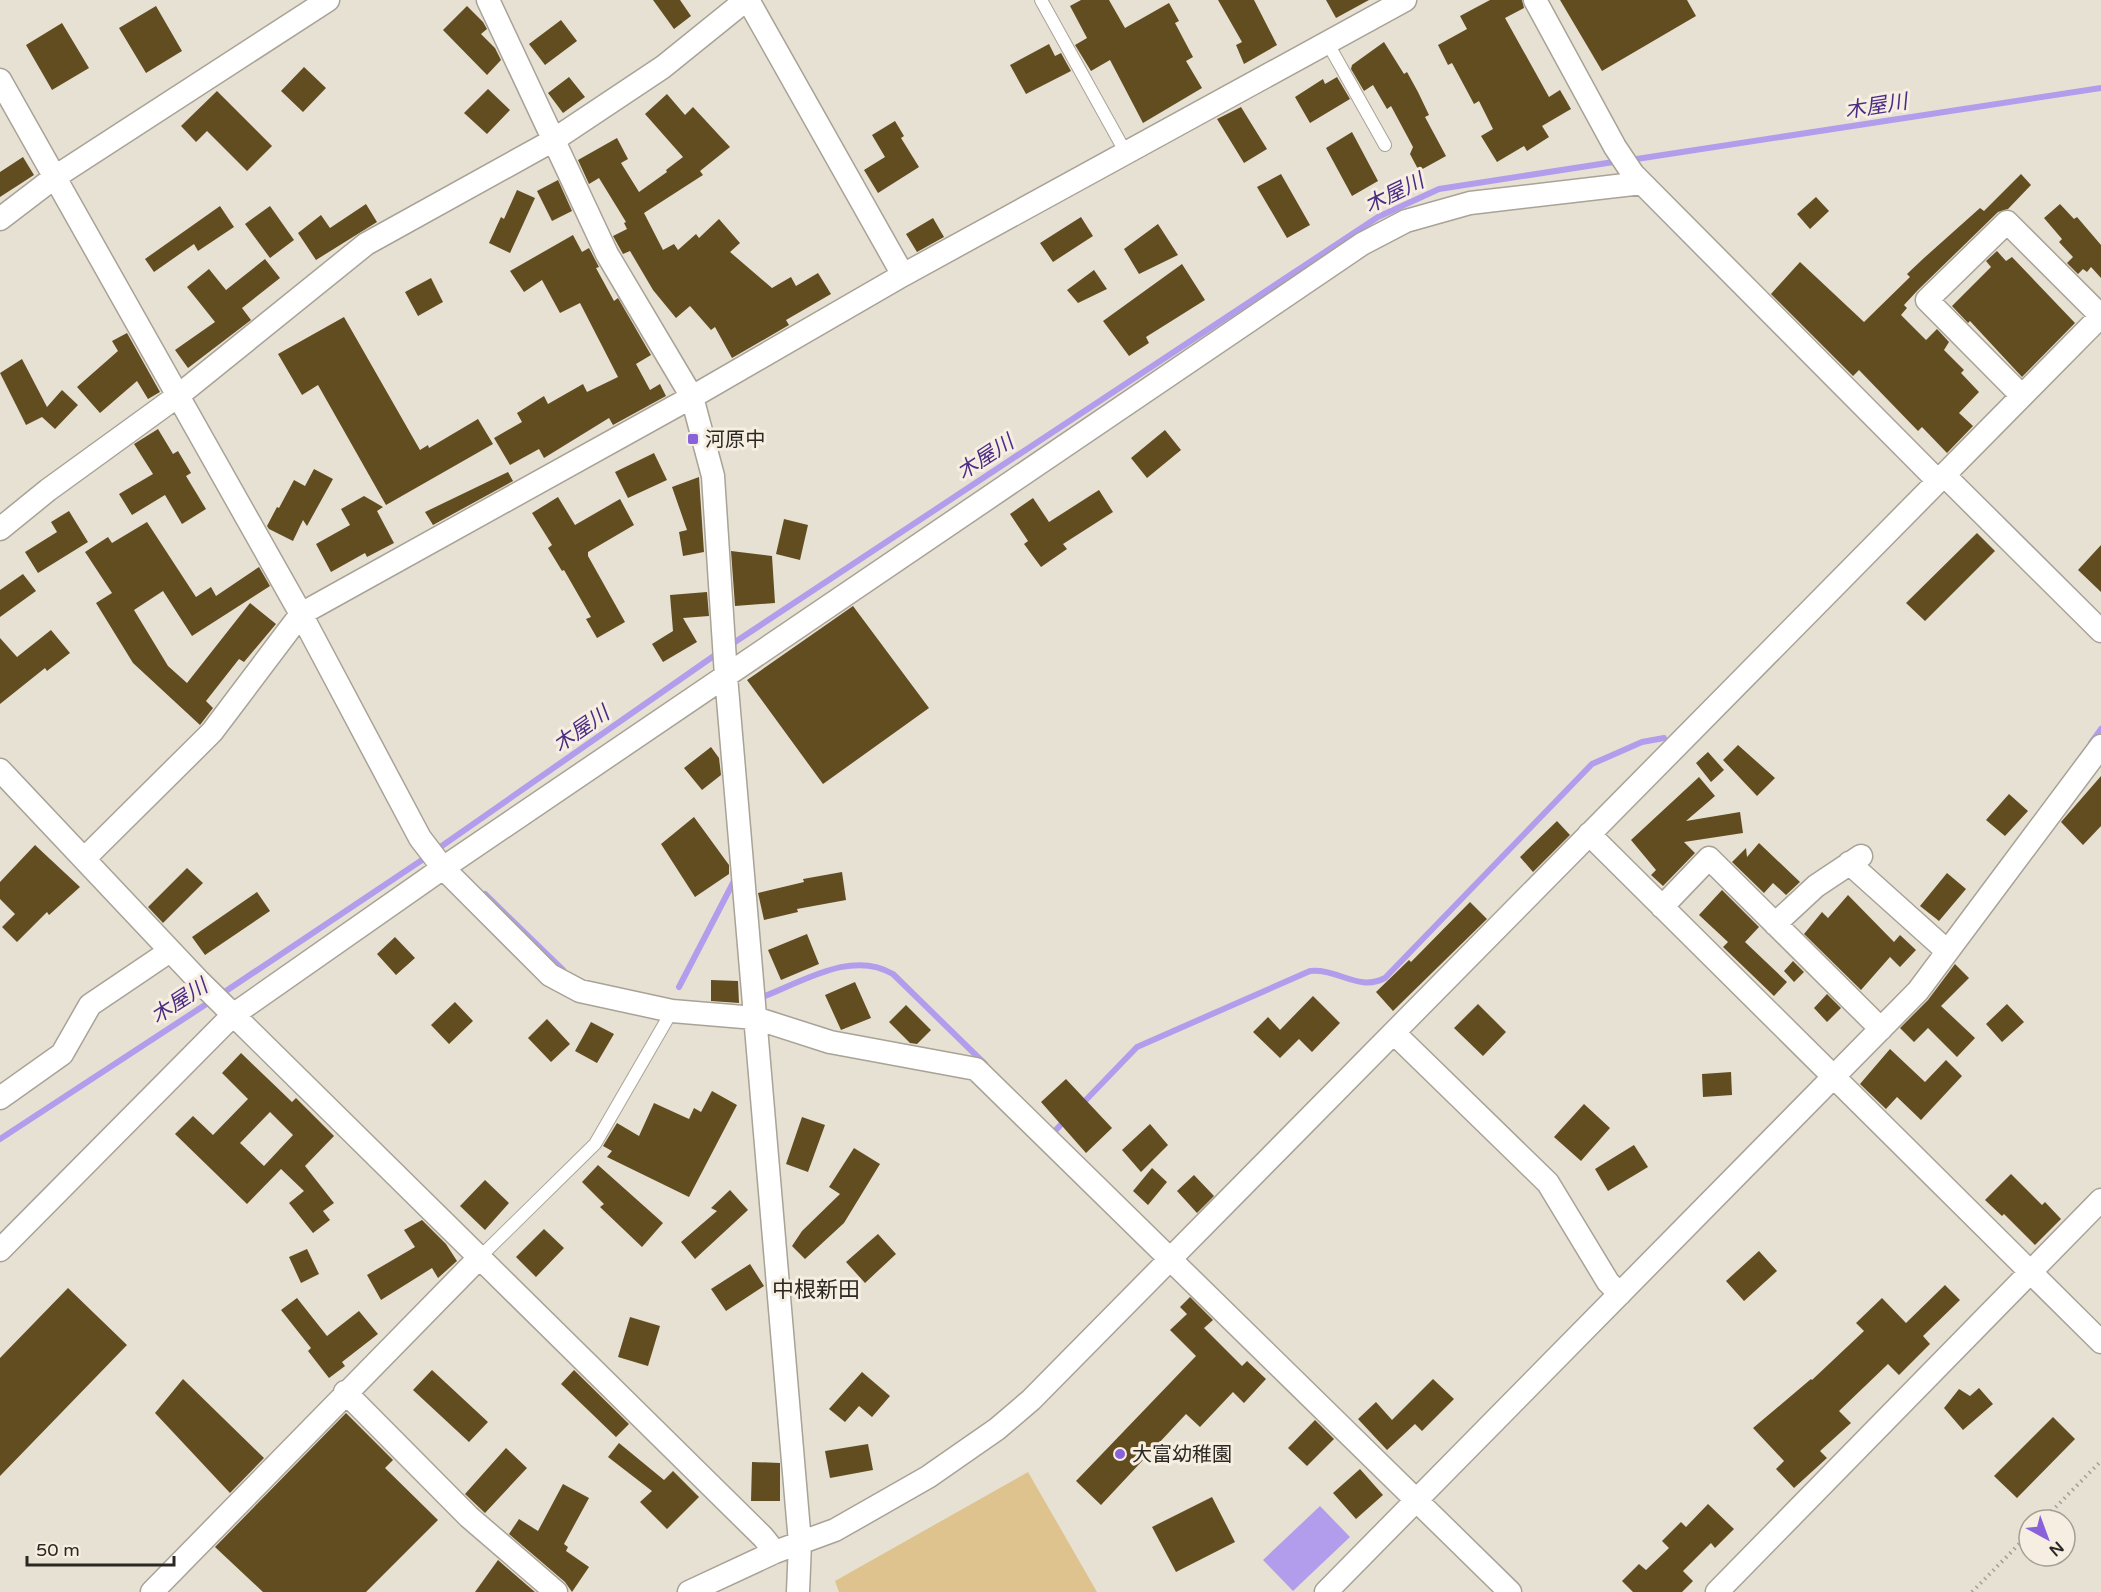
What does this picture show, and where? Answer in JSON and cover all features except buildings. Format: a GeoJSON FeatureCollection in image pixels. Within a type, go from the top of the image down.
{"type":"FeatureCollection","features":[{"type":"Feature","properties":{"kind":"street"},"geometry":{"type":"LineString","coordinates":[[0,219],[54,177],[328,0]]}},
{"type":"Feature","properties":{"kind":"street"},"geometry":{"type":"LineString","coordinates":[[488,0],[552,141],[607,254],[692,397],[713,476],[725,627],[726,676],[800,1542],[798,1592]]}},
{"type":"Feature","properties":{"kind":"street"},"geometry":{"type":"LineString","coordinates":[[0,529],[48,490],[179,395],[366,244],[552,141],[663,67],[747,0],[903,275]]}},
{"type":"Feature","properties":{"kind":"street"},"geometry":{"type":"LineString","coordinates":[[84,859],[212,732],[301,614],[692,397],[903,275],[1405,0]]}},
{"type":"Feature","properties":{"kind":"street"},"geometry":{"type":"LineString","coordinates":[[1535,0],[1615,147],[1637,178],[1941,478],[2101,631]]}},
{"type":"Feature","properties":{"kind":"street"},"geometry":{"type":"LineString","coordinates":[[0,80],[301,614],[420,838],[443,868],[550,975],[580,991],[672,1011],[754,1018],[830,1042],[976,1069],[1510,1592]]}},
{"type":"Feature","properties":{"kind":"street"},"geometry":{"type":"LineString","coordinates":[[0,1251],[232,1015],[443,868],[1362,244],[1406,222],[1470,203],[1637,178]]}},
{"type":"Feature","properties":{"kind":"street"},"geometry":{"type":"LineString","coordinates":[[689,1592],[775,1552],[835,1530],[907,1489],[997,1429],[1031,1400],[1172,1260],[2101,316],[2007,222],[1927,300],[2022,396]]}},
{"type":"Feature","properties":{"kind":"street"},"geometry":{"type":"LineString","coordinates":[[1326,1592],[1417,1500],[1615,1289],[1876,1024],[1918,991],[1942,947],[2101,746]]}},
{"type":"Feature","properties":{"kind":"street"},"geometry":{"type":"LineString","coordinates":[[0,770],[232,1015],[481,1256],[764,1537],[775,1552]]}},
{"type":"Feature","properties":{"kind":"street"},"geometry":{"type":"LineString","coordinates":[[1589,834],[2101,1342]]}},
{"type":"Feature","properties":{"kind":"street"},"geometry":{"type":"LineString","coordinates":[[1662,907],[1709,858],[1876,1024]]}},
{"type":"Feature","properties":{"kind":"street"},"geometry":{"type":"LineString","coordinates":[[1775,924],[1816,886],[1856,858],[1942,947]]}},
{"type":"Feature","properties":{"kind":"street"},"geometry":{"type":"LineString","coordinates":[[0,1098],[62,1054],[90,1005],[171,951]]}},
{"type":"Feature","properties":{"kind":"street"},"geometry":{"type":"LineString","coordinates":[[1394,1033],[1548,1183],[1615,1289]]}},
{"type":"Feature","properties":{"kind":"street"},"geometry":{"type":"LineString","coordinates":[[1717,1592],[2101,1200]]}},
{"type":"Feature","properties":{"kind":"street"},"geometry":{"type":"LineString","coordinates":[[152,1592],[345,1392],[481,1256]]}},
{"type":"Feature","properties":{"kind":"street"},"geometry":{"type":"LineString","coordinates":[[345,1392],[469,1517],[556,1592]]}},
{"type":"Feature","properties":{"kind":"lane"},"geometry":{"type":"LineString","coordinates":[[1041,0],[1126,153]]}},
{"type":"Feature","properties":{"kind":"lane"},"geometry":{"type":"LineString","coordinates":[[1327,42],[1385,145]]}},
{"type":"Feature","properties":{"kind":"lane"},"geometry":{"type":"LineString","coordinates":[[481,1256],[595,1143],[672,1011]]}},
{"type":"Feature","properties":{"kind":"path"},"geometry":{"type":"LineString","coordinates":[[2055,1508],[2101,1461]]}},
{"type":"Feature","properties":{"kind":"path"},"geometry":{"type":"LineString","coordinates":[[1972,1592],[2017,1546]]}},
{"type":"Feature","properties":{"kind":"shaded area"},"geometry":{"type":"Polygon","coordinates":[[[1028,1472],[1097,1592],[839,1592],[835,1581],[1028,1472]]]}},
{"type":"Feature","properties":{"kind":"shaded area"},"geometry":{"type":"Polygon","coordinates":[[[1320,1506],[1350,1537],[1293,1591],[1263,1560],[1320,1506]]]}},
{"type":"Feature","properties":{"kind":"waterway","name":"木屋川"},"geometry":{"type":"LineString","coordinates":[[1630,160],[2101,88]]}},
{"type":"Feature","properties":{"kind":"waterway","name":"木屋川"},"geometry":{"type":"LineString","coordinates":[[729,646],[1378,217],[1439,189],[1620,161]]}},
{"type":"Feature","properties":{"kind":"waterway","name":"木屋川"},"geometry":{"type":"LineString","coordinates":[[436,850],[718,653]]}},
{"type":"Feature","properties":{"kind":"waterway"},"geometry":{"type":"LineString","coordinates":[[2091,743],[2101,729]]}},
{"type":"Feature","properties":{"kind":"waterway"},"geometry":{"type":"LineString","coordinates":[[1082,1104],[1137,1047],[1310,971],[1320,971],[1366,982],[1375,982],[1385,978],[1592,764],[1642,742],[1664,738]]}},
{"type":"Feature","properties":{"kind":"waterway","name":"木屋川"},"geometry":{"type":"LineString","coordinates":[[220,995],[428,856]]}},
{"type":"Feature","properties":{"kind":"waterway"},"geometry":{"type":"LineString","coordinates":[[679,987],[734,881]]}},
{"type":"Feature","properties":{"kind":"waterway"},"geometry":{"type":"LineString","coordinates":[[485,894],[563,970]]}},
{"type":"Feature","properties":{"kind":"waterway"},"geometry":{"type":"LineString","coordinates":[[760,998],[826,971],[860,965],[877,967],[893,974],[985,1064]]}},
{"type":"Feature","properties":{"kind":"waterway","name":"木屋川"},"geometry":{"type":"LineString","coordinates":[[0,1139],[211,1001]]}},
{"type":"Feature","properties":{"kind":"waterway"},"geometry":{"type":"LineString","coordinates":[[1054,1132],[1066,1119]]}},
{"type":"Feature","properties":{"kind":"place","name":"河原中"},"geometry":{"type":"Point","coordinates":[693,439]}},
{"type":"Feature","properties":{"kind":"place","name":"大富幼稚園"},"geometry":{"type":"Point","coordinates":[1120,1454]}},
{"type":"Feature","properties":{"kind":"district","name":"中根新田"},"geometry":{"type":"Point","coordinates":[816,1289]}}]}
